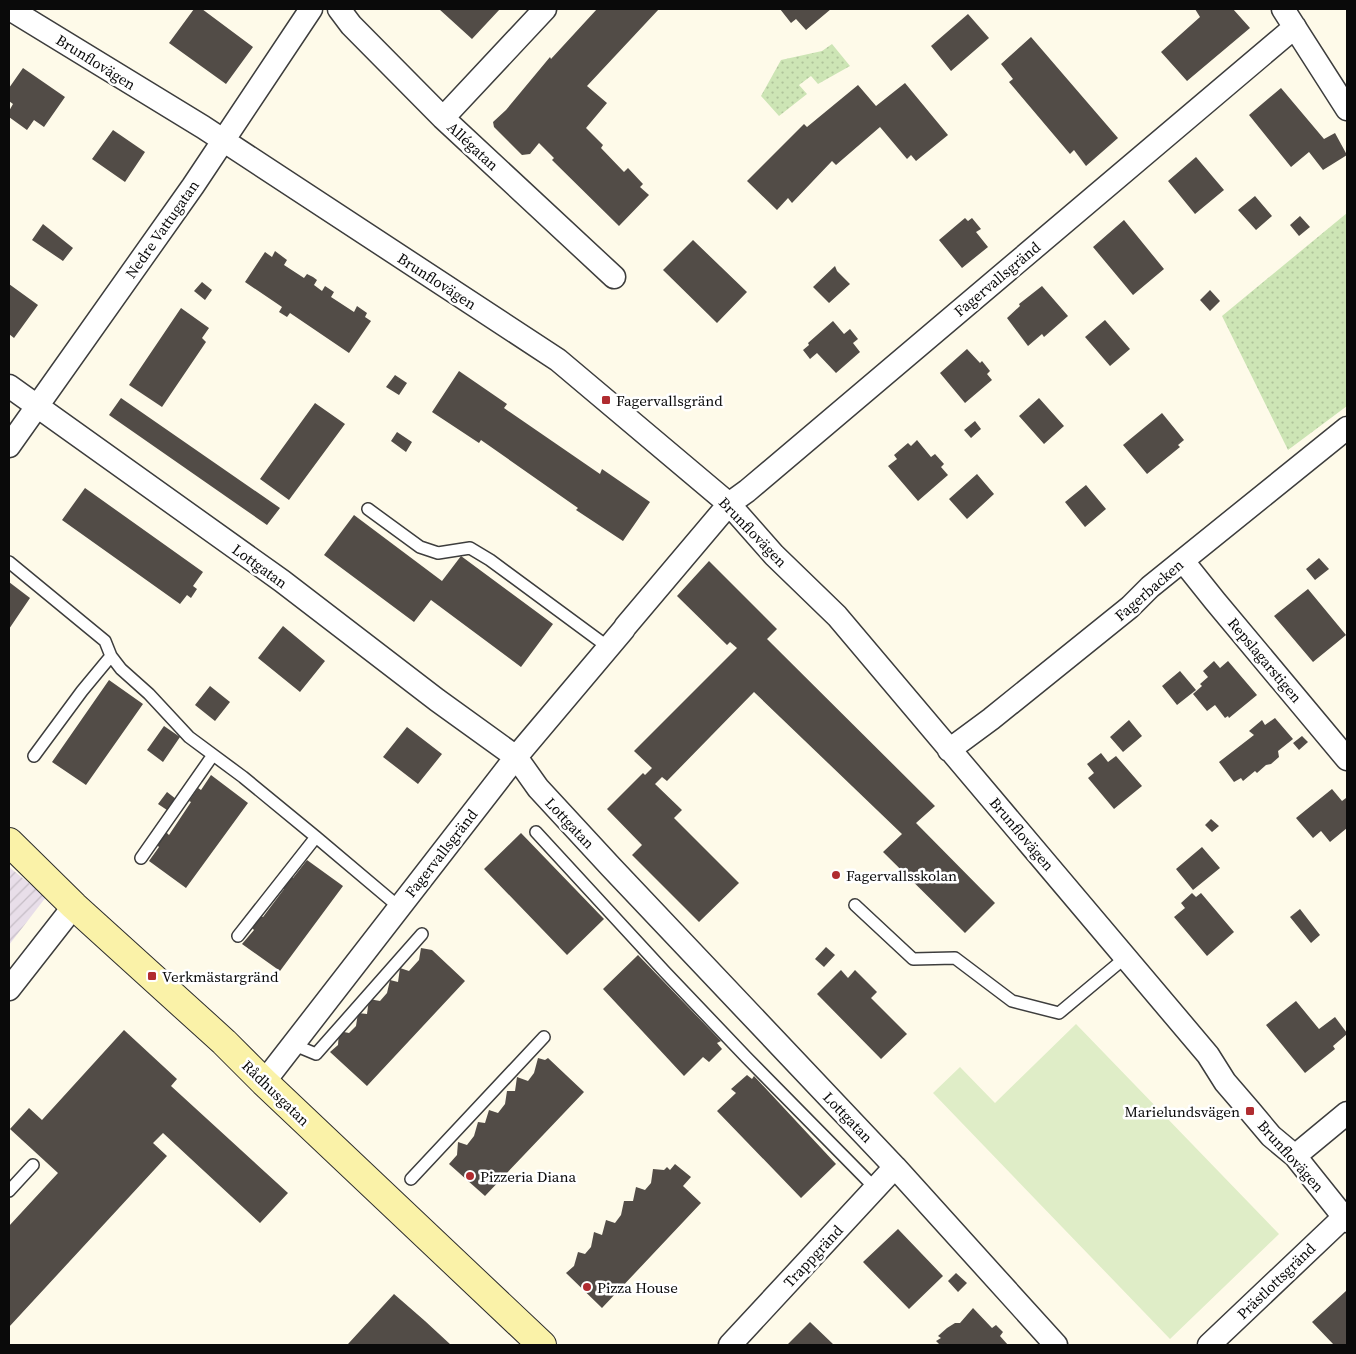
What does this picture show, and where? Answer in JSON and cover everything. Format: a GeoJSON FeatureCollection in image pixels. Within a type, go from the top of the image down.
{"type":"FeatureCollection","features":[{"type":"Feature","properties":{"kind":"main road","name":"Rådhusgatan"},"geometry":{"type":"LineString","coordinates":[[9,842],[74,906],[224,1042],[542,1345]]}},
{"type":"Feature","properties":{"kind":"street","name":"Brunflovägen"},"geometry":{"type":"LineString","coordinates":[[10,9],[223,140],[558,360],[729,504],[774,555],[837,616],[1208,1055],[1225,1082],[1271,1136],[1295,1156],[1345,1219]]}},
{"type":"Feature","properties":{"kind":"street","name":"Nedre Vattugatan"},"geometry":{"type":"LineString","coordinates":[[9,446],[193,186],[311,9]]}},
{"type":"Feature","properties":{"kind":"street","name":"Allégatan"},"geometry":{"type":"LineString","coordinates":[[339,9],[351,25],[443,118],[614,277]]}},
{"type":"Feature","properties":{"kind":"street"},"geometry":{"type":"LineString","coordinates":[[443,118],[545,9]]}},
{"type":"Feature","properties":{"kind":"street"},"geometry":{"type":"LineString","coordinates":[[1289,18],[1347,109]]}},
{"type":"Feature","properties":{"kind":"street","name":"Fagervallsgränd"},"geometry":{"type":"LineString","coordinates":[[264,1082],[516,757],[729,504],[747,491],[1289,18]]}},
{"type":"Feature","properties":{"kind":"street","name":"Lottgatan"},"geometry":{"type":"LineString","coordinates":[[9,386],[282,582],[437,700],[516,757],[538,788],[895,1167],[1056,1345]]}},
{"type":"Feature","properties":{"kind":"street","name":"Fagerbacken"},"geometry":{"type":"LineString","coordinates":[[949,750],[991,719],[1130,607],[1150,587],[1347,428]]}},
{"type":"Feature","properties":{"kind":"street","name":"Repslagarstigen"},"geometry":{"type":"LineString","coordinates":[[1183,561],[1347,759]]}},
{"type":"Feature","properties":{"kind":"street"},"geometry":{"type":"LineString","coordinates":[[9,989],[74,906]]}},
{"type":"Feature","properties":{"kind":"street"},"geometry":{"type":"LineString","coordinates":[[1295,1156],[1347,1113]]}},
{"type":"Feature","properties":{"kind":"street","name":"Trappgränd"},"geometry":{"type":"LineString","coordinates":[[730,1345],[895,1167]]}},
{"type":"Feature","properties":{"kind":"street","name":"Prästlottsgränd"},"geometry":{"type":"LineString","coordinates":[[1209,1345],[1345,1219]]}},
{"type":"Feature","properties":{"kind":"lane"},"geometry":{"type":"LineString","coordinates":[[368,509],[420,547],[438,553],[470,548],[498,566],[608,647]]}},
{"type":"Feature","properties":{"kind":"lane"},"geometry":{"type":"LineString","coordinates":[[9,562],[105,641],[111,656],[121,668],[149,694],[189,737],[242,777],[399,907]]}},
{"type":"Feature","properties":{"kind":"lane"},"geometry":{"type":"LineString","coordinates":[[34,756],[82,691],[111,656]]}},
{"type":"Feature","properties":{"kind":"lane"},"geometry":{"type":"LineString","coordinates":[[141,858],[213,755]]}},
{"type":"Feature","properties":{"kind":"lane"},"geometry":{"type":"LineString","coordinates":[[536,832],[672,979],[875,1188]]}},
{"type":"Feature","properties":{"kind":"lane"},"geometry":{"type":"LineString","coordinates":[[238,936],[316,837]]}},
{"type":"Feature","properties":{"kind":"lane"},"geometry":{"type":"LineString","coordinates":[[855,905],[913,959],[955,958],[1012,1001],[1059,1013],[1126,957]]}},
{"type":"Feature","properties":{"kind":"lane"},"geometry":{"type":"LineString","coordinates":[[292,1044],[316,1054],[422,934]]}},
{"type":"Feature","properties":{"kind":"lane"},"geometry":{"type":"LineString","coordinates":[[412,1179],[544,1037]]}},
{"type":"Feature","properties":{"kind":"lane"},"geometry":{"type":"LineString","coordinates":[[9,1191],[33,1165]]}},
{"type":"Feature","properties":{"kind":"shaded area"},"geometry":{"type":"Polygon","coordinates":[[[9,867],[46,897],[9,945],[9,867]]]}},
{"type":"Feature","properties":{"kind":"green space"},"geometry":{"type":"Polygon","coordinates":[[[832,44],[850,66],[818,84],[811,76],[799,85],[807,94],[779,116],[761,96],[781,60],[822,51],[832,44]]]}},
{"type":"Feature","properties":{"kind":"green space"},"geometry":{"type":"Polygon","coordinates":[[[1347,213],[1347,406],[1288,450],[1222,316],[1347,213]]]}},
{"type":"Feature","properties":{"kind":"green space"},"geometry":{"type":"Polygon","coordinates":[[[1076,1024],[1279,1234],[1170,1339],[933,1093],[960,1067],[995,1103],[1076,1024]]]}},
{"type":"Feature","properties":{"kind":"building"},"geometry":{"type":"Polygon","coordinates":[[[194,9],[202,9],[253,47],[226,84],[169,43],[194,9]]]}},
{"type":"Feature","properties":{"kind":"building"},"geometry":{"type":"Polygon","coordinates":[[[439,9],[500,9],[472,39],[439,9]]]}},
{"type":"Feature","properties":{"kind":"building"},"geometry":{"type":"Polygon","coordinates":[[[597,9],[659,9],[587,86],[607,103],[586,128],[603,145],[601,148],[624,172],[628,168],[643,184],[640,187],[649,195],[619,226],[552,160],[554,158],[539,143],[530,154],[522,155],[494,127],[493,122],[506,110],[550,57],[551,59],[597,9]]]}},
{"type":"Feature","properties":{"kind":"building"},"geometry":{"type":"Polygon","coordinates":[[[780,9],[831,9],[806,30],[796,19],[791,23],[780,9]]]}},
{"type":"Feature","properties":{"kind":"building"},"geometry":{"type":"Polygon","coordinates":[[[1195,9],[1233,9],[1250,28],[1187,81],[1161,52],[1200,17],[1195,9]]]}},
{"type":"Feature","properties":{"kind":"building"},"geometry":{"type":"Polygon","coordinates":[[[968,14],[989,38],[951,71],[931,46],[968,14]]]}},
{"type":"Feature","properties":{"kind":"building"},"geometry":{"type":"Polygon","coordinates":[[[1031,37],[1118,138],[1086,166],[1074,150],[1070,154],[1009,82],[1013,79],[1001,64],[1031,37]]]}},
{"type":"Feature","properties":{"kind":"building"},"geometry":{"type":"Polygon","coordinates":[[[23,68],[65,97],[44,127],[34,120],[27,130],[9,117],[9,111],[13,104],[9,101],[9,88],[23,68]]]}},
{"type":"Feature","properties":{"kind":"building"},"geometry":{"type":"Polygon","coordinates":[[[905,83],[948,135],[916,161],[911,155],[907,159],[880,127],[836,165],[832,161],[792,203],[788,198],[777,210],[747,181],[804,124],[807,127],[858,85],[876,106],[905,83]]]}},
{"type":"Feature","properties":{"kind":"building"},"geometry":{"type":"Polygon","coordinates":[[[1281,88],[1324,139],[1335,133],[1347,155],[1323,170],[1309,152],[1291,167],[1249,115],[1281,88]]]}},
{"type":"Feature","properties":{"kind":"building"},"geometry":{"type":"Polygon","coordinates":[[[113,130],[145,152],[125,182],[92,159],[113,130]]]}},
{"type":"Feature","properties":{"kind":"building"},"geometry":{"type":"Polygon","coordinates":[[[1196,157],[1224,190],[1195,214],[1168,181],[1196,157]]]}},
{"type":"Feature","properties":{"kind":"building"},"geometry":{"type":"Polygon","coordinates":[[[1255,196],[1272,216],[1256,230],[1238,210],[1255,196]]]}},
{"type":"Feature","properties":{"kind":"building"},"geometry":{"type":"Polygon","coordinates":[[[1300,216],[1310,227],[1299,236],[1290,225],[1300,216]]]}},
{"type":"Feature","properties":{"kind":"building"},"geometry":{"type":"Polygon","coordinates":[[[965,218],[968,221],[972,218],[981,229],[976,232],[988,247],[962,268],[939,240],[965,218]]]}},
{"type":"Feature","properties":{"kind":"building"},"geometry":{"type":"Polygon","coordinates":[[[1124,220],[1164,269],[1133,295],[1093,247],[1124,220]]]}},
{"type":"Feature","properties":{"kind":"building"},"geometry":{"type":"Polygon","coordinates":[[[43,224],[73,248],[63,261],[32,240],[43,224]]]}},
{"type":"Feature","properties":{"kind":"building"},"geometry":{"type":"Polygon","coordinates":[[[693,240],[747,292],[717,323],[663,270],[693,240]]]}},
{"type":"Feature","properties":{"kind":"building"},"geometry":{"type":"Polygon","coordinates":[[[275,251],[287,260],[284,265],[304,278],[307,274],[317,280],[314,285],[322,291],[325,286],[334,292],[331,297],[354,312],[357,306],[367,313],[365,317],[371,321],[349,353],[290,313],[287,317],[279,312],[282,307],[245,282],[265,252],[272,257],[275,251]]]}},
{"type":"Feature","properties":{"kind":"building"},"geometry":{"type":"Polygon","coordinates":[[[835,266],[837,271],[850,284],[829,303],[813,287],[835,266]]]}},
{"type":"Feature","properties":{"kind":"building"},"geometry":{"type":"Polygon","coordinates":[[[202,282],[212,290],[205,300],[194,291],[202,282]]]}},
{"type":"Feature","properties":{"kind":"building"},"geometry":{"type":"Polygon","coordinates":[[[9,284],[38,305],[14,338],[9,334],[9,284]]]}},
{"type":"Feature","properties":{"kind":"building"},"geometry":{"type":"Polygon","coordinates":[[[1042,286],[1068,316],[1044,337],[1042,334],[1028,346],[1007,318],[1020,306],[1019,304],[1042,286]]]}},
{"type":"Feature","properties":{"kind":"building"},"geometry":{"type":"Polygon","coordinates":[[[1210,290],[1220,301],[1210,311],[1200,300],[1210,290]]]}},
{"type":"Feature","properties":{"kind":"building"},"geometry":{"type":"Polygon","coordinates":[[[181,308],[209,328],[202,338],[206,342],[162,407],[129,385],[181,308]]]}},
{"type":"Feature","properties":{"kind":"building"},"geometry":{"type":"Polygon","coordinates":[[[1105,320],[1130,349],[1110,366],[1085,337],[1105,320]]]}},
{"type":"Feature","properties":{"kind":"building"},"geometry":{"type":"Polygon","coordinates":[[[833,321],[844,334],[850,329],[858,339],[853,343],[860,352],[836,373],[817,353],[810,359],[803,350],[809,345],[808,343],[833,321]]]}},
{"type":"Feature","properties":{"kind":"building"},"geometry":{"type":"Polygon","coordinates":[[[967,349],[980,363],[982,361],[990,371],[987,374],[992,380],[965,403],[940,373],[967,349]]]}},
{"type":"Feature","properties":{"kind":"building"},"geometry":{"type":"Polygon","coordinates":[[[459,371],[507,404],[504,408],[600,474],[602,469],[650,502],[623,541],[576,510],[578,508],[481,440],[479,443],[432,412],[459,371]]]}},
{"type":"Feature","properties":{"kind":"building"},"geometry":{"type":"Polygon","coordinates":[[[395,375],[407,383],[399,395],[386,387],[395,375]]]}},
{"type":"Feature","properties":{"kind":"building"},"geometry":{"type":"Polygon","coordinates":[[[121,398],[280,508],[267,525],[109,415],[121,398]]]}},
{"type":"Feature","properties":{"kind":"building"},"geometry":{"type":"Polygon","coordinates":[[[1039,398],[1064,426],[1044,444],[1019,416],[1039,398]]]}},
{"type":"Feature","properties":{"kind":"building"},"geometry":{"type":"Polygon","coordinates":[[[315,403],[345,424],[289,500],[260,479],[315,403]]]}},
{"type":"Feature","properties":{"kind":"building"},"geometry":{"type":"Polygon","coordinates":[[[1162,413],[1184,440],[1178,445],[1180,447],[1147,474],[1123,445],[1162,413]]]}},
{"type":"Feature","properties":{"kind":"building"},"geometry":{"type":"Polygon","coordinates":[[[975,421],[981,429],[971,438],[964,430],[975,421]]]}},
{"type":"Feature","properties":{"kind":"building"},"geometry":{"type":"Polygon","coordinates":[[[397,432],[412,442],[406,452],[391,441],[397,432]]]}},
{"type":"Feature","properties":{"kind":"building"},"geometry":{"type":"Polygon","coordinates":[[[917,440],[931,457],[935,454],[944,464],[941,467],[948,475],[918,501],[888,466],[897,459],[894,455],[908,443],[911,446],[917,440]]]}},
{"type":"Feature","properties":{"kind":"building"},"geometry":{"type":"Polygon","coordinates":[[[977,474],[994,494],[967,519],[949,499],[977,474]]]}},
{"type":"Feature","properties":{"kind":"building"},"geometry":{"type":"Polygon","coordinates":[[[1086,485],[1106,509],[1085,527],[1065,502],[1086,485]]]}},
{"type":"Feature","properties":{"kind":"building"},"geometry":{"type":"Polygon","coordinates":[[[85,488],[203,572],[193,586],[197,589],[191,598],[187,595],[180,604],[62,520],[85,488]]]}},
{"type":"Feature","properties":{"kind":"building"},"geometry":{"type":"Polygon","coordinates":[[[354,515],[442,581],[461,556],[553,624],[521,667],[431,600],[414,622],[324,555],[354,515]]]}},
{"type":"Feature","properties":{"kind":"building"},"geometry":{"type":"Polygon","coordinates":[[[1319,558],[1329,569],[1315,580],[1306,569],[1319,558]]]}},
{"type":"Feature","properties":{"kind":"building"},"geometry":{"type":"Polygon","coordinates":[[[709,561],[777,629],[767,639],[935,806],[916,823],[995,903],[965,933],[883,852],[902,834],[754,692],[667,781],[662,777],[655,784],[682,810],[674,818],[739,883],[699,922],[632,855],[642,845],[607,809],[643,773],[645,775],[652,768],[634,751],[737,648],[730,642],[727,645],[677,596],[709,561]]]}},
{"type":"Feature","properties":{"kind":"building"},"geometry":{"type":"Polygon","coordinates":[[[9,582],[30,598],[9,629],[9,582]]]}},
{"type":"Feature","properties":{"kind":"building"},"geometry":{"type":"Polygon","coordinates":[[[1308,589],[1346,635],[1313,662],[1274,616],[1308,589]]]}},
{"type":"Feature","properties":{"kind":"building"},"geometry":{"type":"Polygon","coordinates":[[[283,626],[325,661],[300,692],[258,658],[283,626]]]}},
{"type":"Feature","properties":{"kind":"building"},"geometry":{"type":"Polygon","coordinates":[[[1214,661],[1220,668],[1228,661],[1257,695],[1229,718],[1228,716],[1225,718],[1215,705],[1207,711],[1193,694],[1208,677],[1203,671],[1214,661]]]}},
{"type":"Feature","properties":{"kind":"building"},"geometry":{"type":"Polygon","coordinates":[[[1180,671],[1196,690],[1177,705],[1162,686],[1180,671]]]}},
{"type":"Feature","properties":{"kind":"building"},"geometry":{"type":"Polygon","coordinates":[[[109,680],[143,704],[86,785],[52,762],[109,680]]]}},
{"type":"Feature","properties":{"kind":"building"},"geometry":{"type":"Polygon","coordinates":[[[210,686],[230,702],[215,721],[195,705],[210,686]]]}},
{"type":"Feature","properties":{"kind":"building"},"geometry":{"type":"Polygon","coordinates":[[[1275,718],[1293,739],[1278,751],[1279,757],[1271,764],[1266,765],[1257,773],[1255,771],[1243,781],[1241,778],[1234,782],[1219,762],[1254,735],[1249,731],[1262,720],[1265,725],[1275,718]]]}},
{"type":"Feature","properties":{"kind":"building"},"geometry":{"type":"Polygon","coordinates":[[[1129,720],[1142,736],[1123,752],[1110,737],[1129,720]]]}},
{"type":"Feature","properties":{"kind":"building"},"geometry":{"type":"Polygon","coordinates":[[[164,726],[180,737],[163,762],[147,750],[164,726]]]}},
{"type":"Feature","properties":{"kind":"building"},"geometry":{"type":"Polygon","coordinates":[[[407,727],[442,754],[418,784],[383,757],[407,727]]]}},
{"type":"Feature","properties":{"kind":"building"},"geometry":{"type":"Polygon","coordinates":[[[1302,736],[1308,742],[1299,750],[1293,743],[1302,736]]]}},
{"type":"Feature","properties":{"kind":"building"},"geometry":{"type":"Polygon","coordinates":[[[1101,753],[1108,762],[1116,756],[1142,786],[1114,809],[1088,778],[1094,773],[1087,764],[1101,753]]]}},
{"type":"Feature","properties":{"kind":"building"},"geometry":{"type":"Polygon","coordinates":[[[211,775],[248,803],[186,888],[149,861],[159,847],[157,845],[166,832],[169,835],[198,788],[201,790],[211,775]]]}},
{"type":"Feature","properties":{"kind":"building"},"geometry":{"type":"Polygon","coordinates":[[[1332,789],[1342,801],[1346,798],[1347,800],[1347,828],[1330,842],[1321,831],[1313,838],[1296,818],[1332,789]]]}},
{"type":"Feature","properties":{"kind":"building"},"geometry":{"type":"Polygon","coordinates":[[[167,792],[176,799],[167,810],[158,804],[167,792]]]}},
{"type":"Feature","properties":{"kind":"building"},"geometry":{"type":"Polygon","coordinates":[[[1211,819],[1219,826],[1212,832],[1205,825],[1211,819]]]}},
{"type":"Feature","properties":{"kind":"building"},"geometry":{"type":"Polygon","coordinates":[[[521,833],[604,919],[567,955],[484,869],[521,833]]]}},
{"type":"Feature","properties":{"kind":"building"},"geometry":{"type":"Polygon","coordinates":[[[1202,847],[1220,868],[1193,890],[1176,869],[1202,847]]]}},
{"type":"Feature","properties":{"kind":"building"},"geometry":{"type":"Polygon","coordinates":[[[307,860],[343,886],[280,971],[242,944],[254,930],[252,928],[261,916],[263,917],[283,888],[307,860]]]}},
{"type":"Feature","properties":{"kind":"building"},"geometry":{"type":"Polygon","coordinates":[[[1192,893],[1196,897],[1201,893],[1234,932],[1207,956],[1174,917],[1185,908],[1181,903],[1192,893]]]}},
{"type":"Feature","properties":{"kind":"building"},"geometry":{"type":"Polygon","coordinates":[[[1300,909],[1320,935],[1311,943],[1290,917],[1300,909]]]}},
{"type":"Feature","properties":{"kind":"building"},"geometry":{"type":"Polygon","coordinates":[[[826,947],[835,955],[824,967],[815,959],[826,947]]]}},
{"type":"Feature","properties":{"kind":"building"},"geometry":{"type":"Polygon","coordinates":[[[421,948],[432,950],[465,981],[367,1086],[330,1052],[338,1045],[339,1031],[349,1033],[356,1026],[358,1013],[367,1014],[369,999],[380,1001],[387,993],[390,980],[398,982],[400,968],[409,971],[419,960],[421,948]]]}},
{"type":"Feature","properties":{"kind":"building"},"geometry":{"type":"Polygon","coordinates":[[[638,955],[721,1041],[717,1043],[722,1049],[709,1062],[703,1057],[684,1076],[603,989],[638,955]]]}},
{"type":"Feature","properties":{"kind":"building"},"geometry":{"type":"Polygon","coordinates":[[[841,970],[848,978],[855,970],[877,992],[871,998],[907,1034],[881,1059],[817,994],[841,970]]]}},
{"type":"Feature","properties":{"kind":"building"},"geometry":{"type":"Polygon","coordinates":[[[1296,1001],[1319,1029],[1335,1017],[1347,1033],[1333,1046],[1335,1049],[1305,1073],[1266,1025],[1296,1001]]]}},
{"type":"Feature","properties":{"kind":"building"},"geometry":{"type":"Polygon","coordinates":[[[124,1030],[177,1079],[171,1086],[288,1193],[260,1223],[163,1133],[153,1143],[167,1156],[9,1327],[9,1226],[58,1173],[10,1129],[29,1108],[42,1120],[124,1030]]]}},
{"type":"Feature","properties":{"kind":"building"},"geometry":{"type":"Polygon","coordinates":[[[538,1058],[545,1060],[548,1058],[584,1092],[485,1196],[449,1164],[457,1155],[458,1142],[467,1145],[474,1136],[478,1122],[485,1123],[489,1110],[498,1113],[505,1104],[507,1091],[515,1091],[517,1077],[528,1081],[534,1073],[538,1058]]]}},
{"type":"Feature","properties":{"kind":"building"},"geometry":{"type":"Polygon","coordinates":[[[747,1075],[752,1079],[754,1076],[836,1164],[801,1198],[717,1111],[736,1093],[731,1089],[747,1075]]]}},
{"type":"Feature","properties":{"kind":"building"},"geometry":{"type":"Polygon","coordinates":[[[675,1164],[691,1177],[683,1186],[701,1203],[602,1308],[566,1273],[574,1266],[578,1252],[585,1254],[591,1247],[594,1232],[602,1235],[606,1220],[615,1223],[621,1215],[624,1201],[633,1201],[636,1187],[645,1190],[651,1183],[653,1169],[664,1170],[667,1167],[670,1170],[675,1164]]]}},
{"type":"Feature","properties":{"kind":"building"},"geometry":{"type":"Polygon","coordinates":[[[898,1229],[943,1276],[909,1309],[863,1262],[898,1229]]]}},
{"type":"Feature","properties":{"kind":"building"},"geometry":{"type":"Polygon","coordinates":[[[956,1273],[967,1283],[958,1292],[948,1281],[956,1273]]]}},
{"type":"Feature","properties":{"kind":"building"},"geometry":{"type":"Polygon","coordinates":[[[1346,1291],[1347,1345],[1334,1345],[1312,1322],[1346,1291]]]}},
{"type":"Feature","properties":{"kind":"building"},"geometry":{"type":"Polygon","coordinates":[[[394,1294],[425,1321],[451,1345],[348,1344],[394,1294]]]}},
{"type":"Feature","properties":{"kind":"building"},"geometry":{"type":"Polygon","coordinates":[[[973,1308],[992,1328],[996,1325],[1003,1332],[1000,1336],[1008,1345],[940,1345],[936,1341],[941,1338],[938,1336],[947,1328],[955,1323],[960,1323],[973,1308]]]}},
{"type":"Feature","properties":{"kind":"building"},"geometry":{"type":"Polygon","coordinates":[[[810,1322],[834,1345],[787,1345],[810,1322]]]}},
{"type":"Feature","properties":{"kind":"place","name":"Fagervallsgränd"},"geometry":{"type":"Point","coordinates":[606,400]}},
{"type":"Feature","properties":{"kind":"place","name":"Fagervallsskolan"},"geometry":{"type":"Point","coordinates":[836,875]}},
{"type":"Feature","properties":{"kind":"place","name":"Verkmästargränd"},"geometry":{"type":"Point","coordinates":[152,976]}},
{"type":"Feature","properties":{"kind":"place","name":"Marielundsvägen"},"geometry":{"type":"Point","coordinates":[1250,1111]}},
{"type":"Feature","properties":{"kind":"place","name":"Pizzeria Diana"},"geometry":{"type":"Point","coordinates":[470,1176]}},
{"type":"Feature","properties":{"kind":"place","name":"Pizza House"},"geometry":{"type":"Point","coordinates":[587,1287]}}]}
